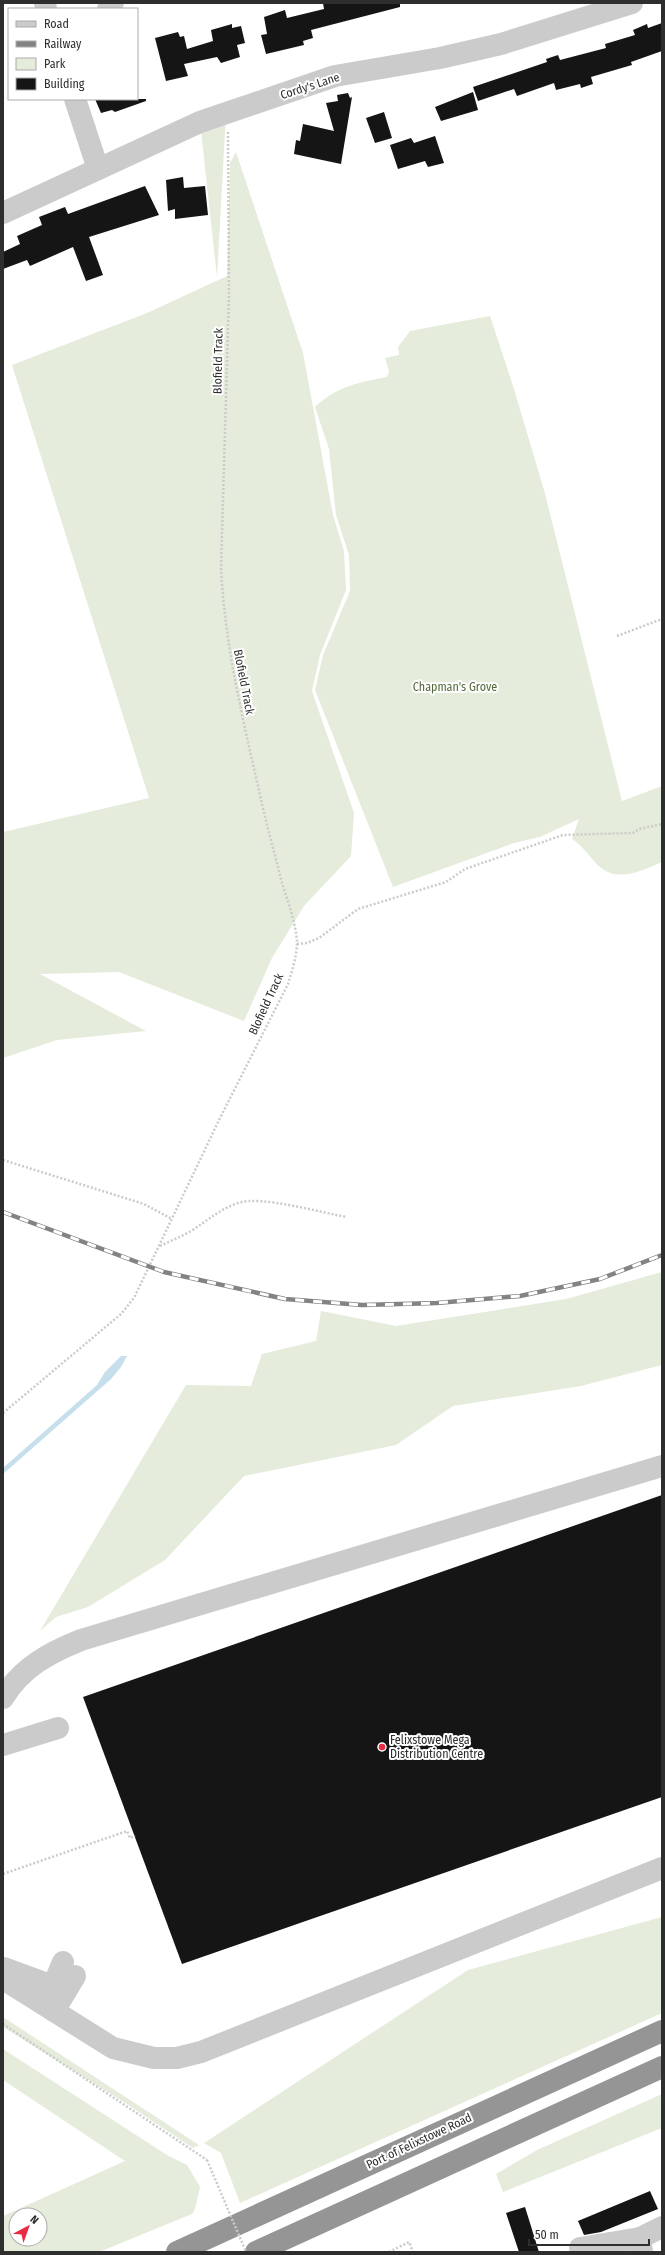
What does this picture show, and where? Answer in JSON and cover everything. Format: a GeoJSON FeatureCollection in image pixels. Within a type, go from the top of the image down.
{"type":"FeatureCollection","features":[{"type":"Feature","properties":{"kind":"highway","name":"Port of Felixstowe Road"},"geometry":{"type":"LineString","coordinates":[[177,2252],[662,2031]]}},
{"type":"Feature","properties":{"kind":"highway"},"geometry":{"type":"LineString","coordinates":[[256,2252],[662,2067]]}},
{"type":"Feature","properties":{"kind":"street","name":"Cordy's Lane"},"geometry":{"type":"LineString","coordinates":[[3,213],[200,122],[335,76],[440,58],[502,44],[632,3]]}},
{"type":"Feature","properties":{"kind":"street"},"geometry":{"type":"LineString","coordinates":[[75,100],[98,169]]}},
{"type":"Feature","properties":{"kind":"street"},"geometry":{"type":"LineString","coordinates":[[3,1698],[26,1670],[48,1653],[81,1640],[662,1466]]}},
{"type":"Feature","properties":{"kind":"street"},"geometry":{"type":"LineString","coordinates":[[3,1745],[58,1728]]}},
{"type":"Feature","properties":{"kind":"street"},"geometry":{"type":"LineString","coordinates":[[3,1979],[113,2048],[154,2058],[177,2058],[201,2052],[662,1868]]}},
{"type":"Feature","properties":{"kind":"street"},"geometry":{"type":"LineString","coordinates":[[3,1968],[53,1986],[69,1969],[54,2011]]}},
{"type":"Feature","properties":{"kind":"street"},"geometry":{"type":"LineString","coordinates":[[580,2248],[641,2245],[662,2227]]}},
{"type":"Feature","properties":{"kind":"path","name":"Blofield Track"},"geometry":{"type":"LineString","coordinates":[[3,1412],[120,1314],[134,1298],[288,984],[297,944],[295,930],[273,849],[239,705],[226,637],[223,602],[221,568],[229,294],[229,138],[226,114]]}},
{"type":"Feature","properties":{"kind":"path"},"geometry":{"type":"LineString","coordinates":[[617,636],[662,619]]}},
{"type":"Feature","properties":{"kind":"path"},"geometry":{"type":"LineString","coordinates":[[297,944],[307,943],[319,938],[358,909],[446,882],[465,869],[563,835],[633,834],[639,829],[662,824]]}},
{"type":"Feature","properties":{"kind":"path"},"geometry":{"type":"LineString","coordinates":[[3,1160],[144,1204],[172,1219]]}},
{"type":"Feature","properties":{"kind":"path"},"geometry":{"type":"LineString","coordinates":[[160,1246],[191,1231],[223,1208],[240,1202],[252,1201],[278,1204],[348,1217]]}},
{"type":"Feature","properties":{"kind":"path"},"geometry":{"type":"LineString","coordinates":[[3,1874],[127,1831],[130,1838],[135,1836]]}},
{"type":"Feature","properties":{"kind":"path"},"geometry":{"type":"LineString","coordinates":[[3,2024],[207,2160],[246,2252]]}},
{"type":"Feature","properties":{"kind":"path"},"geometry":{"type":"LineString","coordinates":[[390,2252],[408,2242],[413,2252]]}},
{"type":"Feature","properties":{"kind":"green space"},"geometry":{"type":"Polygon","coordinates":[[[226,114],[217,277],[200,122],[226,114]]]}},
{"type":"Feature","properties":{"kind":"green space"},"geometry":{"type":"Polygon","coordinates":[[[236,152],[303,353],[333,515],[344,551],[346,590],[320,655],[312,691],[354,813],[351,856],[304,906],[272,958],[244,1021],[119,972],[40,974],[146,1031],[57,1040],[3,1058],[3,832],[149,798],[12,365],[147,313],[227,276],[230,163],[236,152]]]}},
{"type":"Feature","properties":{"kind":"green space","name":"Chapman's Grove"},"geometry":{"type":"Polygon","coordinates":[[[490,316],[514,389],[544,490],[622,801],[662,786],[662,862],[626,874],[610,873],[594,861],[581,846],[572,839],[579,819],[540,837],[514,843],[393,887],[315,690],[323,655],[350,591],[349,555],[336,515],[329,449],[315,407],[323,400],[348,386],[387,377],[389,371],[385,358],[399,355],[398,347],[410,331],[490,316]]]}},
{"type":"Feature","properties":{"kind":"green space"},"geometry":{"type":"Polygon","coordinates":[[[662,1272],[662,1365],[581,1386],[453,1406],[396,1445],[244,1476],[165,1560],[88,1607],[56,1617],[40,1631],[186,1385],[251,1386],[262,1354],[316,1341],[321,1311],[396,1326],[566,1299],[662,1272]]]}},
{"type":"Feature","properties":{"kind":"green space"},"geometry":{"type":"Polygon","coordinates":[[[662,1917],[662,2013],[240,2203],[221,2153],[204,2143],[468,1970],[662,1917]]]}},
{"type":"Feature","properties":{"kind":"green space"},"geometry":{"type":"Polygon","coordinates":[[[3,2017],[199,2145],[193,2148],[127,2104],[3,2027],[3,2017]]]}},
{"type":"Feature","properties":{"kind":"green space"},"geometry":{"type":"Polygon","coordinates":[[[3,2049],[167,2155],[187,2165],[200,2187],[195,2209],[192,2214],[99,2252],[3,2252],[3,2216],[8,2214],[8,2247],[48,2247],[48,2207],[23,2207],[125,2161],[3,2080],[3,2049]]]}},
{"type":"Feature","properties":{"kind":"green space"},"geometry":{"type":"Polygon","coordinates":[[[662,2094],[662,2128],[503,2192],[496,2174],[537,2150],[662,2094]]]}},
{"type":"Feature","properties":{"kind":"water"},"geometry":{"type":"Polygon","coordinates":[[[121,1356],[127,1356],[121,1367],[111,1379],[3,1474],[3,1468],[97,1385],[105,1372],[121,1356]]]}},
{"type":"Feature","properties":{"kind":"building"},"geometry":{"type":"Polygon","coordinates":[[[323,3],[400,3],[400,7],[311,30],[313,38],[303,41],[304,45],[266,54],[261,35],[267,34],[264,17],[285,10],[287,18],[324,9],[323,3]]]}},
{"type":"Feature","properties":{"kind":"building"},"geometry":{"type":"Polygon","coordinates":[[[662,23],[662,51],[631,62],[632,65],[591,77],[593,84],[581,88],[580,84],[556,90],[554,83],[517,96],[514,89],[478,101],[473,87],[547,62],[546,59],[558,55],[560,60],[606,48],[605,44],[635,35],[633,30],[647,24],[648,28],[662,23]]]}},
{"type":"Feature","properties":{"kind":"building"},"geometry":{"type":"Polygon","coordinates":[[[232,24],[232,28],[241,26],[245,43],[237,45],[240,57],[221,63],[217,57],[184,64],[188,76],[166,81],[155,38],[178,32],[180,37],[184,36],[187,49],[213,41],[211,30],[232,24]]]}},
{"type":"Feature","properties":{"kind":"building"},"geometry":{"type":"Polygon","coordinates":[[[473,92],[478,110],[441,121],[435,107],[473,92]]]}},
{"type":"Feature","properties":{"kind":"building"},"geometry":{"type":"Polygon","coordinates":[[[348,93],[350,98],[352,97],[341,164],[294,154],[296,140],[300,141],[303,124],[334,131],[326,103],[338,101],[337,95],[348,93]]]}},
{"type":"Feature","properties":{"kind":"building"},"geometry":{"type":"Polygon","coordinates":[[[146,99],[146,101],[115,112],[112,110],[101,113],[95,100],[146,99]]]}},
{"type":"Feature","properties":{"kind":"building"},"geometry":{"type":"Polygon","coordinates":[[[384,112],[392,138],[375,143],[366,118],[384,112]]]}},
{"type":"Feature","properties":{"kind":"building"},"geometry":{"type":"Polygon","coordinates":[[[435,136],[444,163],[428,167],[425,161],[398,169],[390,145],[411,138],[414,143],[435,136]]]}},
{"type":"Feature","properties":{"kind":"building"},"geometry":{"type":"Polygon","coordinates":[[[183,177],[184,188],[205,186],[208,215],[175,219],[175,209],[168,211],[166,180],[183,177]]]}},
{"type":"Feature","properties":{"kind":"building"},"geometry":{"type":"Polygon","coordinates":[[[145,186],[159,215],[89,237],[103,275],[86,281],[73,247],[30,266],[27,260],[3,269],[3,252],[20,244],[17,236],[42,225],[39,217],[65,207],[68,214],[145,186]]]}},
{"type":"Feature","properties":{"kind":"building","name":"Felixstowe Mega Distribution Centre"},"geometry":{"type":"Polygon","coordinates":[[[662,1495],[662,1797],[182,1964],[83,1697],[662,1495]]]}},
{"type":"Feature","properties":{"kind":"building"},"geometry":{"type":"Polygon","coordinates":[[[650,2191],[658,2209],[601,2232],[584,2235],[578,2221],[650,2191]]]}},
{"type":"Feature","properties":{"kind":"building"},"geometry":{"type":"Polygon","coordinates":[[[525,2207],[539,2252],[519,2252],[506,2213],[525,2207]]]}},
{"type":"Feature","properties":{"kind":"railway"},"geometry":{"type":"LineString","coordinates":[[3,1212],[164,1272],[285,1299],[362,1305],[437,1303],[520,1296],[600,1279],[662,1255]]}},
{"type":"Feature","properties":{"kind":"place","name":"Felixstowe Mega Distribution Centre"},"geometry":{"type":"Point","coordinates":[382,1747]}}]}
